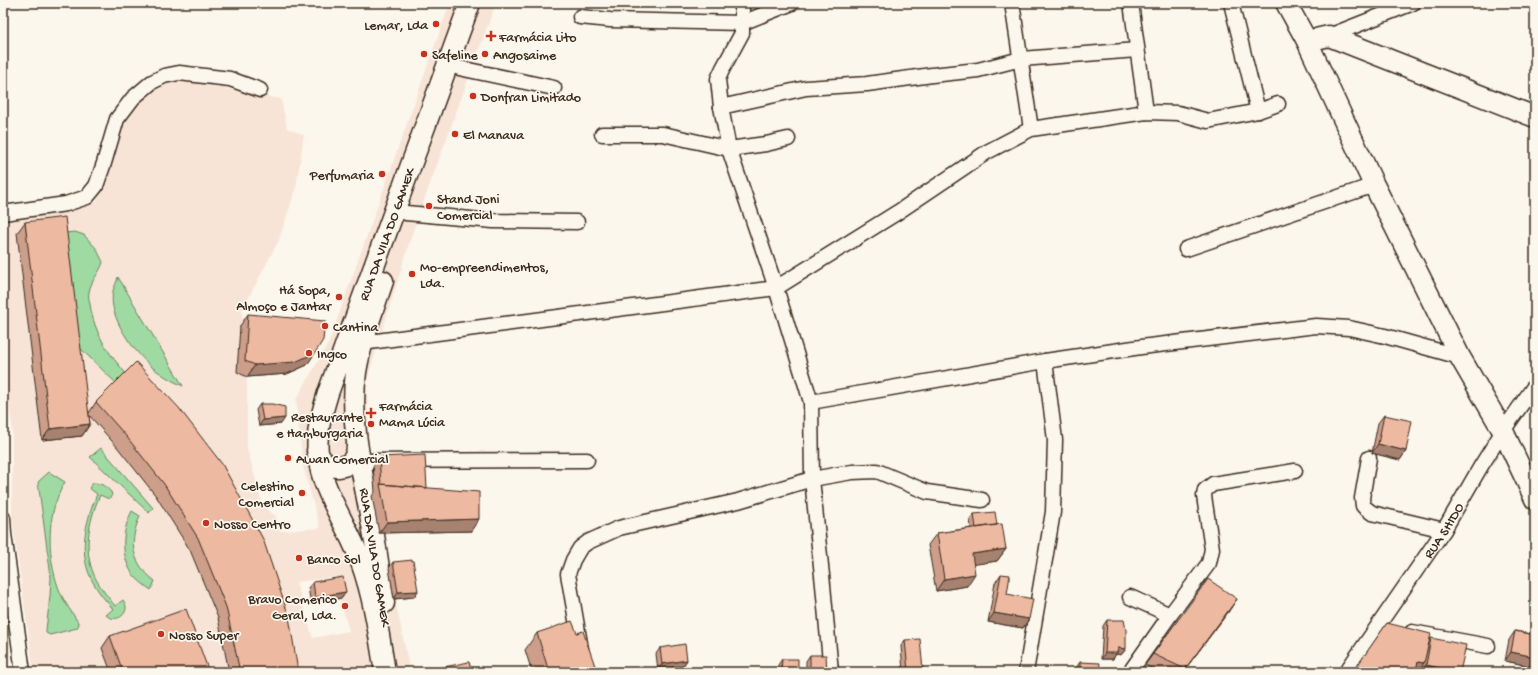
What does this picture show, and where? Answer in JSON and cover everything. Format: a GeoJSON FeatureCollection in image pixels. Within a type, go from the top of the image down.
{"type":"FeatureCollection","features":[{"type":"Feature","properties":{"kind":"main road","name":"RUA DA VILA DO GAMEK"},"geometry":{"type":"LineString","coordinates":[[385,672],[375,614],[364,573],[353,542],[322,478],[317,451],[318,434],[320,420],[328,393],[470,3]]}},
{"type":"Feature","properties":{"kind":"main road","name":"RUA DA VILA DO GAMEK"},"geometry":{"type":"LineString","coordinates":[[393,663],[372,525],[358,454],[354,398],[356,371],[362,343],[406,213],[482,3]]}},
{"type":"Feature","properties":{"kind":"main road"},"geometry":{"type":"LineString","coordinates":[[1286,3],[1307,41],[1374,185],[1460,357],[1503,431],[1535,500]]}},
{"type":"Feature","properties":{"kind":"main road"},"geometry":{"type":"LineString","coordinates":[[1307,41],[1329,36],[1535,117]]}},
{"type":"Feature","properties":{"kind":"main road"},"geometry":{"type":"LineString","coordinates":[[317,451],[324,462],[330,466],[340,467],[351,461],[356,452],[358,454]]}},
{"type":"Feature","properties":{"kind":"street"},"geometry":{"type":"LineString","coordinates":[[742,3],[742,33],[718,79],[721,107],[729,149],[776,288],[810,402],[812,479],[831,672]]}},
{"type":"Feature","properties":{"kind":"street"},"geometry":{"type":"LineString","coordinates":[[580,17],[610,20],[742,23],[792,3]]}},
{"type":"Feature","properties":{"kind":"street"},"geometry":{"type":"LineString","coordinates":[[1012,3],[1031,129]]}},
{"type":"Feature","properties":{"kind":"street"},"geometry":{"type":"LineString","coordinates":[[1131,3],[1146,112]]}},
{"type":"Feature","properties":{"kind":"street"},"geometry":{"type":"LineString","coordinates":[[1231,3],[1258,111]]}},
{"type":"Feature","properties":{"kind":"street"},"geometry":{"type":"LineString","coordinates":[[1329,36],[1413,3]]}},
{"type":"Feature","properties":{"kind":"street"},"geometry":{"type":"LineString","coordinates":[[721,107],[806,88],[867,84],[978,70],[1020,59],[1137,50]]}},
{"type":"Feature","properties":{"kind":"street"},"geometry":{"type":"LineString","coordinates":[[459,68],[554,88]]}},
{"type":"Feature","properties":{"kind":"street"},"geometry":{"type":"LineString","coordinates":[[3,213],[66,204],[87,197],[96,186],[117,119],[133,98],[152,82],[164,76],[179,73],[230,79],[260,90]]}},
{"type":"Feature","properties":{"kind":"street"},"geometry":{"type":"LineString","coordinates":[[362,343],[776,288],[898,212],[988,152],[1031,129],[1146,112],[1178,114],[1208,121],[1258,111],[1278,104]]}},
{"type":"Feature","properties":{"kind":"street"},"geometry":{"type":"LineString","coordinates":[[602,134],[663,134],[729,149],[766,144],[788,139]]}},
{"type":"Feature","properties":{"kind":"street"},"geometry":{"type":"LineString","coordinates":[[1186,249],[1374,185]]}},
{"type":"Feature","properties":{"kind":"street"},"geometry":{"type":"LineString","coordinates":[[406,213],[493,221],[577,222]]}},
{"type":"Feature","properties":{"kind":"street"},"geometry":{"type":"LineString","coordinates":[[810,402],[1045,361],[1141,347],[1316,326],[1349,328],[1385,336],[1460,357]]}},
{"type":"Feature","properties":{"kind":"street"},"geometry":{"type":"LineString","coordinates":[[1026,672],[1053,512],[1054,440],[1045,361]]}},
{"type":"Feature","properties":{"kind":"street","name":"RUA SHIDO"},"geometry":{"type":"LineString","coordinates":[[1346,672],[1444,530],[1480,466],[1535,385]]}},
{"type":"Feature","properties":{"kind":"street"},"geometry":{"type":"LineString","coordinates":[[358,454],[587,460]]}},
{"type":"Feature","properties":{"kind":"street"},"geometry":{"type":"LineString","coordinates":[[1369,458],[1362,498],[1363,506],[1372,513],[1444,530]]}},
{"type":"Feature","properties":{"kind":"street"},"geometry":{"type":"LineString","coordinates":[[585,672],[568,574],[573,560],[580,548],[588,542],[619,528],[738,501],[812,479],[852,472],[878,471],[927,492],[982,500]]}},
{"type":"Feature","properties":{"kind":"street"},"geometry":{"type":"LineString","coordinates":[[1130,672],[1212,556],[1204,496],[1205,490],[1214,484],[1295,471]]}},
{"type":"Feature","properties":{"kind":"street"},"geometry":{"type":"LineString","coordinates":[[3,518],[23,672]]}},
{"type":"Feature","properties":{"kind":"street"},"geometry":{"type":"LineString","coordinates":[[1130,597],[1170,615]]}},
{"type":"Feature","properties":{"kind":"street"},"geometry":{"type":"LineString","coordinates":[[1379,625],[1488,646]]}},
{"type":"Feature","properties":{"kind":"shaded area"},"geometry":{"type":"Polygon","coordinates":[[[450,3],[496,3],[414,228],[367,380],[369,471],[410,672],[34,672],[12,518],[12,426],[3,356],[3,221],[97,201],[124,123],[141,95],[168,78],[281,99],[287,128],[304,135],[296,188],[279,240],[242,310],[247,381],[247,448],[263,507],[276,516],[281,531],[320,528],[303,466],[296,400],[329,342],[450,3]],[[334,577],[296,582],[313,638],[349,631],[334,577]]]}},
{"type":"Feature","properties":{"kind":"green space"},"geometry":{"type":"Polygon","coordinates":[[[75,232],[84,235],[96,248],[103,262],[90,288],[89,300],[95,326],[105,346],[133,381],[123,390],[78,346],[65,233],[75,232]]]}},
{"type":"Feature","properties":{"kind":"green space"},"geometry":{"type":"Polygon","coordinates":[[[118,277],[183,386],[167,378],[153,368],[138,353],[124,334],[114,312],[112,301],[113,291],[118,277]]]}},
{"type":"Feature","properties":{"kind":"green space"},"geometry":{"type":"Polygon","coordinates":[[[101,448],[153,508],[149,513],[90,457],[101,448]]]}},
{"type":"Feature","properties":{"kind":"green space"},"geometry":{"type":"Polygon","coordinates":[[[49,472],[65,482],[57,499],[51,521],[50,546],[53,570],[60,592],[79,624],[77,628],[50,635],[46,633],[46,630],[51,577],[38,482],[49,472]]]}},
{"type":"Feature","properties":{"kind":"green space"},"geometry":{"type":"Polygon","coordinates":[[[93,483],[101,484],[111,492],[112,495],[109,499],[100,495],[92,516],[88,538],[88,549],[92,571],[101,588],[115,606],[123,600],[126,604],[125,613],[114,619],[106,615],[113,609],[100,594],[94,584],[89,573],[84,550],[86,528],[97,494],[89,488],[93,483]]]}},
{"type":"Feature","properties":{"kind":"green space"},"geometry":{"type":"Polygon","coordinates":[[[132,511],[140,516],[134,535],[134,552],[141,567],[155,581],[151,590],[134,576],[128,566],[124,550],[124,534],[132,511]]]}},
{"type":"Feature","properties":{"kind":"building"},"geometry":{"type":"Polygon","coordinates":[[[65,217],[90,424],[50,429],[25,222],[65,217]]]}},
{"type":"Feature","properties":{"kind":"building"},"geometry":{"type":"Polygon","coordinates":[[[248,314],[325,321],[323,340],[315,353],[295,362],[255,365],[245,361],[248,314]]]}},
{"type":"Feature","properties":{"kind":"building","name":"Nosso Centro"},"geometry":{"type":"Polygon","coordinates":[[[136,362],[179,408],[222,464],[263,539],[289,617],[298,671],[240,672],[226,607],[198,538],[164,484],[126,436],[96,402],[136,362]]]}},
{"type":"Feature","properties":{"kind":"building"},"geometry":{"type":"Polygon","coordinates":[[[260,404],[272,404],[285,407],[285,418],[263,420],[260,404]]]}},
{"type":"Feature","properties":{"kind":"building"},"geometry":{"type":"Polygon","coordinates":[[[1384,415],[1412,421],[1406,451],[1378,444],[1384,415]]]}},
{"type":"Feature","properties":{"kind":"building"},"geometry":{"type":"Polygon","coordinates":[[[425,455],[427,488],[381,484],[379,457],[425,455]]]}},
{"type":"Feature","properties":{"kind":"building"},"geometry":{"type":"Polygon","coordinates":[[[380,484],[479,492],[479,519],[387,522],[380,484]]]}},
{"type":"Feature","properties":{"kind":"building"},"geometry":{"type":"Polygon","coordinates":[[[995,512],[997,525],[976,528],[974,514],[995,512]]]}},
{"type":"Feature","properties":{"kind":"building"},"geometry":{"type":"Polygon","coordinates":[[[1002,524],[1006,549],[972,554],[975,574],[944,579],[937,533],[1002,524]]]}},
{"type":"Feature","properties":{"kind":"building"},"geometry":{"type":"Polygon","coordinates":[[[413,560],[418,591],[398,592],[393,562],[413,560]]]}},
{"type":"Feature","properties":{"kind":"building"},"geometry":{"type":"Polygon","coordinates":[[[1001,574],[1010,575],[1007,594],[1033,599],[1029,619],[994,613],[1001,574]]]}},
{"type":"Feature","properties":{"kind":"building"},"geometry":{"type":"Polygon","coordinates":[[[343,577],[346,592],[315,597],[313,582],[343,577]]]}},
{"type":"Feature","properties":{"kind":"building"},"geometry":{"type":"Polygon","coordinates":[[[1208,579],[1237,599],[1185,669],[1153,654],[1208,579]]]}},
{"type":"Feature","properties":{"kind":"building","name":"Nosso Super"},"geometry":{"type":"Polygon","coordinates":[[[186,609],[209,672],[123,672],[110,636],[186,609]]]}},
{"type":"Feature","properties":{"kind":"building"},"geometry":{"type":"Polygon","coordinates":[[[1107,620],[1124,620],[1126,630],[1126,649],[1118,648],[1117,653],[1105,653],[1107,620]]]}},
{"type":"Feature","properties":{"kind":"building"},"geometry":{"type":"Polygon","coordinates":[[[572,621],[577,633],[583,631],[595,666],[577,670],[577,672],[549,672],[537,633],[572,621]]]}},
{"type":"Feature","properties":{"kind":"building"},"geometry":{"type":"Polygon","coordinates":[[[1387,623],[1431,634],[1424,663],[1418,662],[1415,672],[1367,672],[1355,669],[1387,623]]]}},
{"type":"Feature","properties":{"kind":"building"},"geometry":{"type":"Polygon","coordinates":[[[1515,631],[1535,635],[1535,657],[1511,652],[1515,631]]]}},
{"type":"Feature","properties":{"kind":"building"},"geometry":{"type":"Polygon","coordinates":[[[1431,638],[1466,645],[1460,672],[1426,665],[1431,638]]]}},
{"type":"Feature","properties":{"kind":"building"},"geometry":{"type":"Polygon","coordinates":[[[920,639],[923,670],[908,671],[905,640],[920,639]]]}},
{"type":"Feature","properties":{"kind":"building"},"geometry":{"type":"Polygon","coordinates":[[[685,644],[687,660],[662,664],[660,648],[685,644]]]}},
{"type":"Feature","properties":{"kind":"building"},"geometry":{"type":"Polygon","coordinates":[[[810,655],[826,655],[827,672],[810,672],[810,655]]]}},
{"type":"Feature","properties":{"kind":"building"},"geometry":{"type":"Polygon","coordinates":[[[782,659],[798,659],[798,672],[781,672],[782,659]]]}},
{"type":"Feature","properties":{"kind":"building"},"geometry":{"type":"Polygon","coordinates":[[[469,662],[472,672],[424,672],[424,671],[469,662]]]}},
{"type":"Feature","properties":{"kind":"building"},"geometry":{"type":"Polygon","coordinates":[[[1080,662],[1100,663],[1099,672],[1080,672],[1080,662]]]}},
{"type":"Feature","properties":{"kind":"place","name":"Lemar, Lda"},"geometry":{"type":"Point","coordinates":[436,24]}},
{"type":"Feature","properties":{"kind":"place","name":"Farmácia Lito"},"geometry":{"type":"Point","coordinates":[491,36]}},
{"type":"Feature","properties":{"kind":"place","name":"Safeline"},"geometry":{"type":"Point","coordinates":[424,54]}},
{"type":"Feature","properties":{"kind":"place","name":"Angosaime"},"geometry":{"type":"Point","coordinates":[485,54]}},
{"type":"Feature","properties":{"kind":"place","name":"Donfran Limitado"},"geometry":{"type":"Point","coordinates":[473,96]}},
{"type":"Feature","properties":{"kind":"place","name":"El Manava"},"geometry":{"type":"Point","coordinates":[455,134]}},
{"type":"Feature","properties":{"kind":"place","name":"Perfumaria"},"geometry":{"type":"Point","coordinates":[382,174]}},
{"type":"Feature","properties":{"kind":"place","name":"Stand Joni Comercial"},"geometry":{"type":"Point","coordinates":[429,206]}},
{"type":"Feature","properties":{"kind":"place","name":"Mo-empreendimentos, Lda."},"geometry":{"type":"Point","coordinates":[412,274]}},
{"type":"Feature","properties":{"kind":"place","name":"Há Sopa, Almoço e Jantar"},"geometry":{"type":"Point","coordinates":[339,297]}},
{"type":"Feature","properties":{"kind":"place","name":"Cantina"},"geometry":{"type":"Point","coordinates":[325,326]}},
{"type":"Feature","properties":{"kind":"place","name":"Ingco"},"geometry":{"type":"Point","coordinates":[309,353]}},
{"type":"Feature","properties":{"kind":"place","name":"Farmácia Mama Lúcia"},"geometry":{"type":"Point","coordinates":[371,413]}},
{"type":"Feature","properties":{"kind":"place","name":"Restaurante e Hamburgaria"},"geometry":{"type":"Point","coordinates":[371,424]}},
{"type":"Feature","properties":{"kind":"place","name":"Awan Comercial"},"geometry":{"type":"Point","coordinates":[288,458]}},
{"type":"Feature","properties":{"kind":"place","name":"Celestino Comercial"},"geometry":{"type":"Point","coordinates":[302,493]}},
{"type":"Feature","properties":{"kind":"place","name":"Nosso Centro"},"geometry":{"type":"Point","coordinates":[206,523]}},
{"type":"Feature","properties":{"kind":"place","name":"Banco Sol"},"geometry":{"type":"Point","coordinates":[299,558]}},
{"type":"Feature","properties":{"kind":"place","name":"Bravo Comerico Geral, Lda."},"geometry":{"type":"Point","coordinates":[345,606]}},
{"type":"Feature","properties":{"kind":"place","name":"Nosso Super"},"geometry":{"type":"Point","coordinates":[161,634]}}]}
